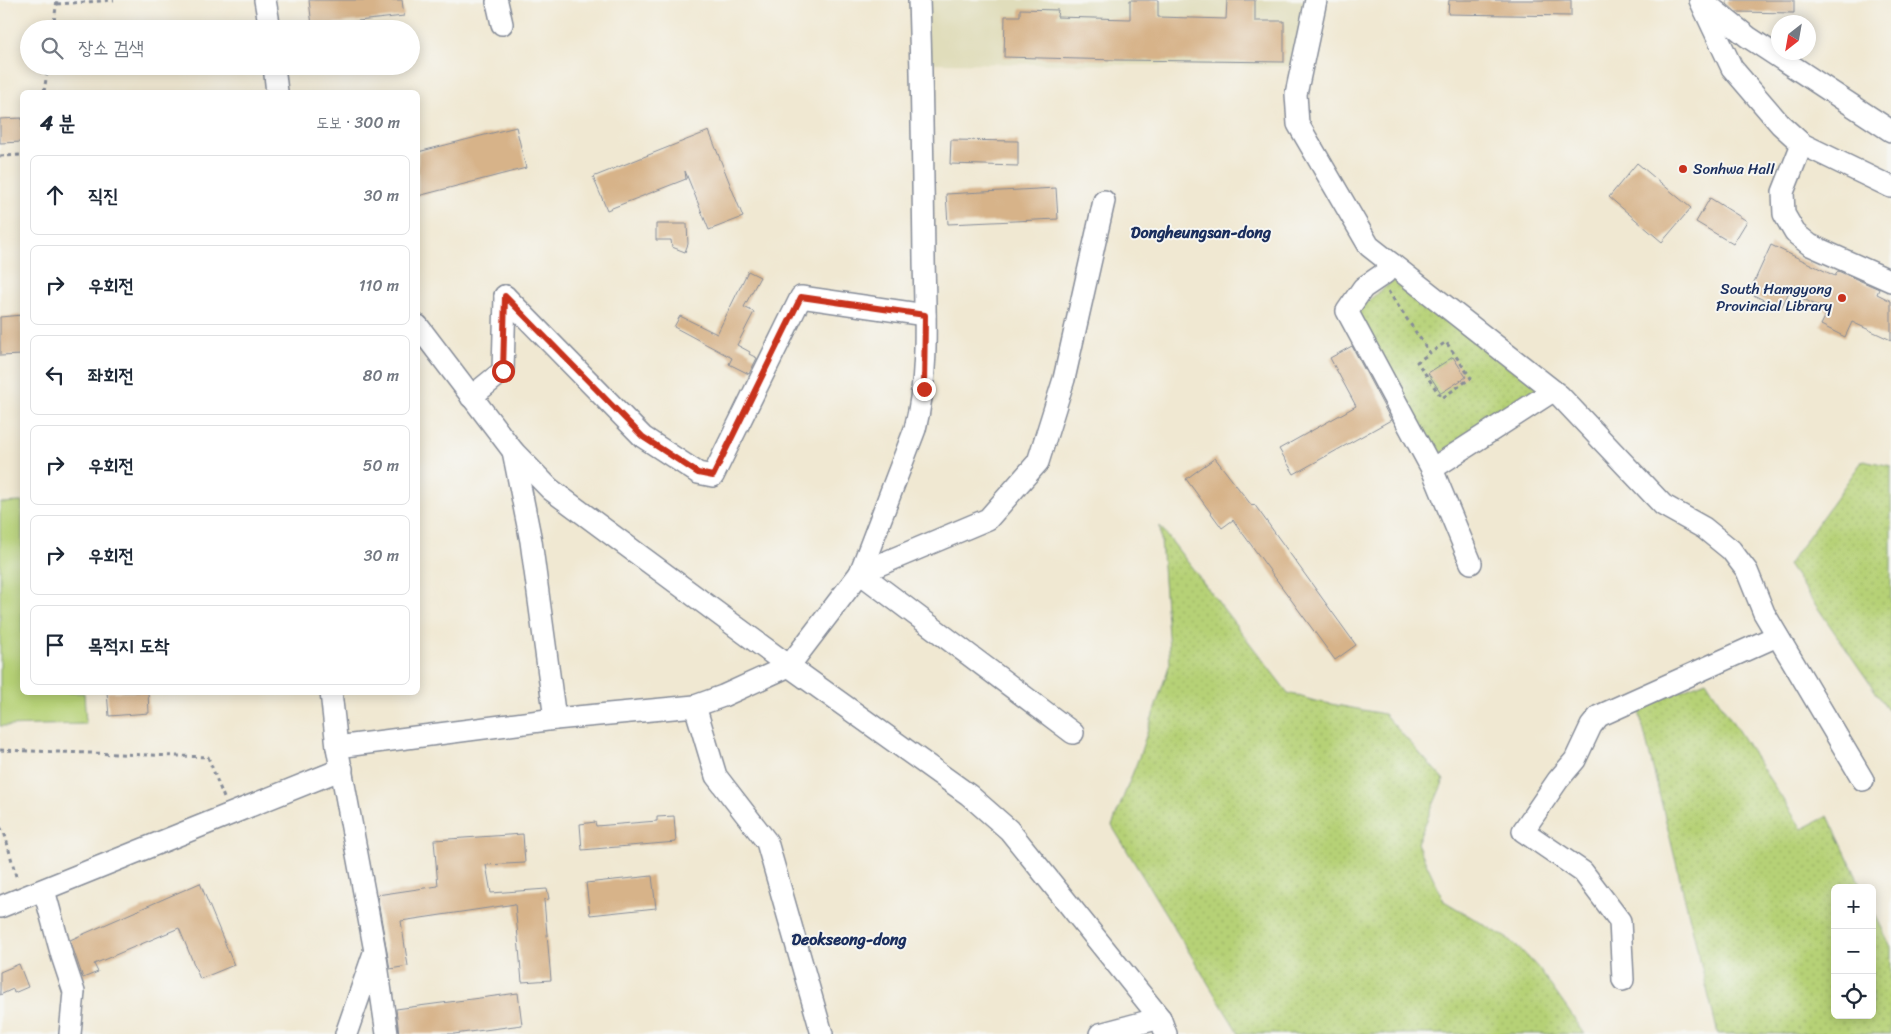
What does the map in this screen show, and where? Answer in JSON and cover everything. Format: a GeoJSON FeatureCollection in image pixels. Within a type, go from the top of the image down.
{"type":"FeatureCollection","features":[{"type":"Feature","properties":{"kind":"street"},"geometry":{"type":"LineString","coordinates":[[265,0],[268,20]]}},
{"type":"Feature","properties":{"kind":"street"},"geometry":{"type":"LineString","coordinates":[[337,747],[555,719],[695,706],[723,696],[789,666],[860,573],[915,429],[920,408],[925,370],[925,315],[923,125],[919,0]]}},
{"type":"Feature","properties":{"kind":"street"},"geometry":{"type":"LineString","coordinates":[[1316,0],[1296,94],[1298,124],[1369,246],[1386,271],[1553,391],[1613,451],[1663,505],[1704,528],[1731,550],[1747,571],[1764,613],[1863,780]]}},
{"type":"Feature","properties":{"kind":"street"},"geometry":{"type":"LineString","coordinates":[[1700,0],[1742,32],[1891,131]]}},
{"type":"Feature","properties":{"kind":"street"},"geometry":{"type":"LineString","coordinates":[[1700,0],[1732,68],[1780,124],[1802,144],[1891,186]]}},
{"type":"Feature","properties":{"kind":"street"},"geometry":{"type":"LineString","coordinates":[[497,2],[502,24]]}},
{"type":"Feature","properties":{"kind":"street"},"geometry":{"type":"LineString","coordinates":[[275,75],[277,90]]}},
{"type":"Feature","properties":{"kind":"street"},"geometry":{"type":"LineString","coordinates":[[1802,144],[1783,192],[1784,214],[1795,233],[1810,246],[1891,281]]}},
{"type":"Feature","properties":{"kind":"street"},"geometry":{"type":"LineString","coordinates":[[860,573],[988,519],[1038,462],[1064,379],[1104,201]]}},
{"type":"Feature","properties":{"kind":"street"},"geometry":{"type":"LineString","coordinates":[[1386,271],[1363,288],[1347,311],[1432,470],[1471,563]]}},
{"type":"Feature","properties":{"kind":"street"},"geometry":{"type":"LineString","coordinates":[[471,397],[503,371],[505,296],[643,437],[698,473],[713,476],[801,297],[925,315]]}},
{"type":"Feature","properties":{"kind":"street"},"geometry":{"type":"LineString","coordinates":[[420,329],[512,451],[550,489],[991,813],[1009,830],[1163,1026]]}},
{"type":"Feature","properties":{"kind":"street"},"geometry":{"type":"LineString","coordinates":[[1432,470],[1553,391]]}},
{"type":"Feature","properties":{"kind":"street"},"geometry":{"type":"LineString","coordinates":[[512,451],[531,541],[555,719]]}},
{"type":"Feature","properties":{"kind":"street"},"geometry":{"type":"LineString","coordinates":[[860,573],[1073,733]]}},
{"type":"Feature","properties":{"kind":"street"},"geometry":{"type":"LineString","coordinates":[[1623,980],[1620,921],[1583,872],[1523,831],[1558,780],[1575,760],[1591,726],[1599,716],[1777,636]]}},
{"type":"Feature","properties":{"kind":"street"},"geometry":{"type":"LineString","coordinates":[[331,695],[337,747],[375,951],[387,1034]]}},
{"type":"Feature","properties":{"kind":"street"},"geometry":{"type":"LineString","coordinates":[[695,706],[716,776],[767,842],[822,1034]]}},
{"type":"Feature","properties":{"kind":"street"},"geometry":{"type":"LineString","coordinates":[[0,907],[342,769]]}},
{"type":"Feature","properties":{"kind":"street"},"geometry":{"type":"LineString","coordinates":[[44,890],[74,992],[70,1034]]}},
{"type":"Feature","properties":{"kind":"street"},"geometry":{"type":"LineString","coordinates":[[346,1034],[375,951]]}},
{"type":"Feature","properties":{"kind":"street"},"geometry":{"type":"LineString","coordinates":[[1100,1034],[1163,1026]]}},
{"type":"Feature","properties":{"kind":"path"},"geometry":{"type":"LineString","coordinates":[[54,20],[57,2],[114,0]]}},
{"type":"Feature","properties":{"kind":"path"},"geometry":{"type":"LineString","coordinates":[[44,90],[47,75]]}},
{"type":"Feature","properties":{"kind":"path"},"geometry":{"type":"LineString","coordinates":[[0,156],[20,155]]}},
{"type":"Feature","properties":{"kind":"path"},"geometry":{"type":"LineString","coordinates":[[1386,271],[1430,352]]}},
{"type":"Feature","properties":{"kind":"path"},"geometry":{"type":"LineString","coordinates":[[1446,342],[1471,378],[1442,398],[1417,362],[1430,352],[1446,342]]}},
{"type":"Feature","properties":{"kind":"path"},"geometry":{"type":"LineString","coordinates":[[0,750],[208,757],[230,813]]}},
{"type":"Feature","properties":{"kind":"path"},"geometry":{"type":"LineString","coordinates":[[0,828],[4,835],[22,898]]}},
{"type":"Feature","properties":{"kind":"shaded area"},"geometry":{"type":"Polygon","coordinates":[[[926,0],[1305,0],[1293,66],[928,63],[926,0]]]}},
{"type":"Feature","properties":{"kind":"green space"},"geometry":{"type":"Polygon","coordinates":[[[1399,276],[1540,388],[1435,457],[1353,313],[1399,276]]]}},
{"type":"Feature","properties":{"kind":"green space"},"geometry":{"type":"Polygon","coordinates":[[[1863,460],[1891,466],[1891,714],[1788,565],[1863,460]]]}},
{"type":"Feature","properties":{"kind":"green space"},"geometry":{"type":"Polygon","coordinates":[[[20,502],[20,695],[84,695],[86,724],[0,726],[0,503],[20,502]]]}},
{"type":"Feature","properties":{"kind":"green space"},"geometry":{"type":"Polygon","coordinates":[[[1160,526],[1288,693],[1315,701],[1384,714],[1444,780],[1417,843],[1444,901],[1508,939],[1524,953],[1539,969],[1585,1034],[1239,1034],[1112,826],[1139,757],[1170,663],[1160,526]]]}},
{"type":"Feature","properties":{"kind":"green space"},"geometry":{"type":"Polygon","coordinates":[[[1706,681],[1802,829],[1828,816],[1860,884],[1831,884],[1831,1019],[1876,1019],[1876,916],[1891,947],[1891,1034],[1718,1034],[1638,707],[1706,681]]]}},
{"type":"Feature","properties":{"kind":"building"},"geometry":{"type":"Polygon","coordinates":[[[309,0],[402,0],[404,16],[367,20],[311,20],[309,0]]]}},
{"type":"Feature","properties":{"kind":"building"},"geometry":{"type":"Polygon","coordinates":[[[1130,0],[1158,0],[1158,17],[1226,19],[1227,0],[1255,0],[1255,21],[1284,21],[1284,62],[1004,57],[1005,16],[1020,16],[1020,9],[1058,10],[1057,17],[1130,19],[1130,0]]]}},
{"type":"Feature","properties":{"kind":"building"},"geometry":{"type":"Polygon","coordinates":[[[1449,0],[1571,0],[1571,16],[1448,14],[1449,0]]]}},
{"type":"Feature","properties":{"kind":"building"},"geometry":{"type":"Polygon","coordinates":[[[1727,0],[1794,0],[1794,13],[1736,12],[1727,4],[1727,0]]]}},
{"type":"Feature","properties":{"kind":"building"},"geometry":{"type":"Polygon","coordinates":[[[20,118],[20,142],[0,143],[0,119],[20,118]]]}},
{"type":"Feature","properties":{"kind":"building"},"geometry":{"type":"Polygon","coordinates":[[[516,127],[526,168],[420,195],[420,151],[516,127]]]}},
{"type":"Feature","properties":{"kind":"building"},"geometry":{"type":"Polygon","coordinates":[[[709,131],[743,217],[709,230],[685,171],[686,179],[607,210],[593,177],[709,131]]]}},
{"type":"Feature","properties":{"kind":"building"},"geometry":{"type":"Polygon","coordinates":[[[951,140],[1018,141],[1018,166],[950,164],[951,140]]]}},
{"type":"Feature","properties":{"kind":"building"},"geometry":{"type":"Polygon","coordinates":[[[1637,163],[1691,208],[1662,242],[1609,197],[1637,163]]]}},
{"type":"Feature","properties":{"kind":"building"},"geometry":{"type":"Polygon","coordinates":[[[1056,188],[1058,219],[948,224],[946,194],[1056,188]]]}},
{"type":"Feature","properties":{"kind":"building"},"geometry":{"type":"Polygon","coordinates":[[[1710,198],[1747,221],[1733,244],[1696,222],[1710,198]]]}},
{"type":"Feature","properties":{"kind":"building"},"geometry":{"type":"Polygon","coordinates":[[[656,224],[687,224],[688,244],[685,252],[672,247],[671,240],[656,240],[656,224]]]}},
{"type":"Feature","properties":{"kind":"building","name":"South Hamgyong Provincial Library"},"geometry":{"type":"Polygon","coordinates":[[[1771,245],[1835,276],[1838,271],[1879,289],[1877,294],[1891,301],[1891,340],[1852,322],[1845,337],[1821,325],[1828,311],[1789,292],[1781,308],[1749,293],[1771,245]]]}},
{"type":"Feature","properties":{"kind":"building"},"geometry":{"type":"Polygon","coordinates":[[[748,271],[760,277],[744,307],[754,312],[737,345],[757,358],[749,374],[729,364],[732,358],[674,327],[680,316],[717,334],[748,271]]]}},
{"type":"Feature","properties":{"kind":"building"},"geometry":{"type":"Polygon","coordinates":[[[20,315],[20,355],[0,356],[0,317],[20,315]]]}},
{"type":"Feature","properties":{"kind":"building"},"geometry":{"type":"Polygon","coordinates":[[[1352,346],[1391,420],[1294,474],[1279,449],[1356,406],[1330,358],[1352,346]]]}},
{"type":"Feature","properties":{"kind":"building"},"geometry":{"type":"Polygon","coordinates":[[[1453,357],[1466,377],[1441,393],[1428,373],[1453,357]]]}},
{"type":"Feature","properties":{"kind":"building"},"geometry":{"type":"Polygon","coordinates":[[[1215,458],[1252,506],[1254,504],[1356,645],[1335,660],[1233,520],[1222,528],[1186,479],[1215,458]]]}},
{"type":"Feature","properties":{"kind":"building"},"geometry":{"type":"Polygon","coordinates":[[[107,695],[148,695],[149,713],[109,716],[107,695]]]}},
{"type":"Feature","properties":{"kind":"building"},"geometry":{"type":"Polygon","coordinates":[[[674,816],[676,842],[582,850],[580,824],[595,822],[596,826],[657,821],[657,817],[674,816]]]}},
{"type":"Feature","properties":{"kind":"building"},"geometry":{"type":"Polygon","coordinates":[[[523,834],[525,863],[486,865],[491,893],[547,889],[549,899],[544,900],[551,980],[522,982],[515,904],[401,921],[408,966],[390,969],[377,895],[438,886],[434,840],[523,834]]]}},
{"type":"Feature","properties":{"kind":"building"},"geometry":{"type":"Polygon","coordinates":[[[652,876],[656,908],[590,915],[586,883],[652,876]]]}},
{"type":"Feature","properties":{"kind":"building"},"geometry":{"type":"Polygon","coordinates":[[[200,883],[234,965],[200,979],[179,928],[94,964],[98,972],[83,978],[70,940],[200,883]]]}},
{"type":"Feature","properties":{"kind":"building"},"geometry":{"type":"Polygon","coordinates":[[[19,964],[28,987],[14,993],[13,989],[0,995],[0,972],[19,964]]]}},
{"type":"Feature","properties":{"kind":"building"},"geometry":{"type":"Polygon","coordinates":[[[518,993],[522,1025],[454,1034],[399,1034],[396,1009],[518,993]]]}},
{"type":"Feature","properties":{"kind":"place","name":"Sonhwa Hall"},"geometry":{"type":"Point","coordinates":[1683,169]}},
{"type":"Feature","properties":{"kind":"place","name":"South Hamgyong Provincial Library"},"geometry":{"type":"Point","coordinates":[1842,298]}},
{"type":"Feature","properties":{"kind":"district","name":"Dongheungsan-dong"},"geometry":{"type":"Point","coordinates":[1201,232]}},
{"type":"Feature","properties":{"kind":"district","name":"Deokseong-dong"},"geometry":{"type":"Point","coordinates":[849,939]}},
{"type":"Feature","properties":{"kind":"route"},"geometry":{"type":"LineString","coordinates":[[503,371],[505,296],[643,437],[698,473],[713,476],[801,297],[925,315],[924,389]]}}]}
